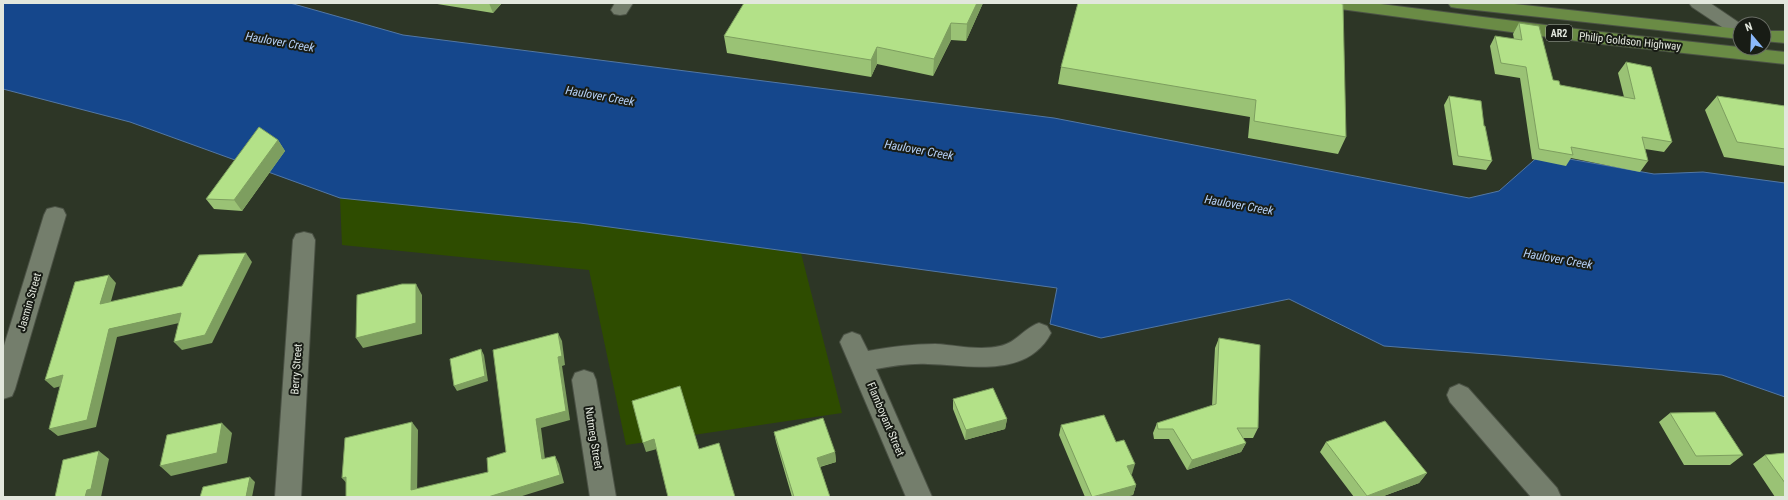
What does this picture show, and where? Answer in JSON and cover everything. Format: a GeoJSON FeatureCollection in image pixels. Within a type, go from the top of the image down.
{"type":"FeatureCollection","features":[{"type":"Feature","properties":{"kind":"main road","name":"Philip Goldson Highway"},"geometry":{"type":"LineString","coordinates":[[1333,3],[1592,37],[1785,58]]}},
{"type":"Feature","properties":{"kind":"main road","name":"Philip Goldson Highway"},"geometry":{"type":"LineString","coordinates":[[1457,3],[1732,31]]}},
{"type":"Feature","properties":{"kind":"main road"},"geometry":{"type":"LineString","coordinates":[[1772,37],[1785,38]]}},
{"type":"Feature","properties":{"kind":"street"},"geometry":{"type":"LineString","coordinates":[[1698,3],[1732,26]]}},
{"type":"Feature","properties":{"kind":"street","name":"Jasmin Street"},"geometry":{"type":"LineString","coordinates":[[3,389],[54,215]]}},
{"type":"Feature","properties":{"kind":"street","name":"Berry Street"},"geometry":{"type":"LineString","coordinates":[[288,497],[304,240]]}},
{"type":"Feature","properties":{"kind":"street","name":"Flamboyant Street"},"geometry":{"type":"LineString","coordinates":[[919,497],[857,352],[894,356],[926,354],[999,357],[1021,349],[1039,333]]}},
{"type":"Feature","properties":{"kind":"street","name":"Nutmeg Street"},"geometry":{"type":"LineString","coordinates":[[584,380],[603,497]]}},
{"type":"Feature","properties":{"kind":"street"},"geometry":{"type":"LineString","coordinates":[[1459,395],[1548,497]]}},
{"type":"Feature","properties":{"kind":"green space"},"geometry":{"type":"Polygon","coordinates":[[[340,198],[580,223],[801,253],[842,413],[626,445],[589,270],[342,245],[340,198]]]}},
{"type":"Feature","properties":{"kind":"water","name":"Haulover Creek"},"geometry":{"type":"Polygon","coordinates":[[[3,3],[290,3],[403,35],[1054,118],[1469,198],[1499,191],[1541,154],[1654,174],[1703,172],[1785,183],[1785,397],[1722,375],[1384,346],[1289,299],[1101,338],[1050,324],[1057,288],[580,223],[340,198],[130,122],[3,89],[3,3]]]}},
{"type":"Feature","properties":{"kind":"building"},"geometry":{"type":"Polygon","coordinates":[[[744,3],[977,3],[967,24],[951,23],[934,59],[877,47],[871,60],[724,36],[744,3]]]}},
{"type":"Feature","properties":{"kind":"building"},"geometry":{"type":"Polygon","coordinates":[[[1078,3],[1343,4],[1346,137],[1254,121],[1256,100],[1061,67],[1078,3]]]}},
{"type":"Feature","properties":{"kind":"building"},"geometry":{"type":"Polygon","coordinates":[[[1519,23],[1539,26],[1553,80],[1559,81],[1560,85],[1635,99],[1626,62],[1651,67],[1672,142],[1642,137],[1648,161],[1571,147],[1573,155],[1539,149],[1526,67],[1501,63],[1495,36],[1522,40],[1519,23]]]}},
{"type":"Feature","properties":{"kind":"building"},"geometry":{"type":"Polygon","coordinates":[[[1449,96],[1481,101],[1484,126],[1492,161],[1458,156],[1449,96]]]}},
{"type":"Feature","properties":{"kind":"building"},"geometry":{"type":"Polygon","coordinates":[[[1717,96],[1785,106],[1785,149],[1737,142],[1717,96]]]}},
{"type":"Feature","properties":{"kind":"building"},"geometry":{"type":"Polygon","coordinates":[[[259,127],[278,140],[234,200],[206,199],[259,127]]]}},
{"type":"Feature","properties":{"kind":"building"},"geometry":{"type":"Polygon","coordinates":[[[246,253],[205,335],[174,342],[181,313],[109,329],[87,420],[49,429],[63,375],[45,380],[75,282],[109,275],[100,304],[182,286],[199,255],[246,253]]]}},
{"type":"Feature","properties":{"kind":"building"},"geometry":{"type":"Polygon","coordinates":[[[402,284],[416,284],[416,323],[356,338],[357,295],[402,284]]]}},
{"type":"Feature","properties":{"kind":"building"},"geometry":{"type":"Polygon","coordinates":[[[558,333],[562,356],[558,357],[566,411],[536,419],[542,459],[555,456],[560,475],[488,497],[346,497],[346,477],[342,478],[345,438],[412,422],[411,490],[488,472],[487,458],[506,452],[493,350],[558,333]]]}},
{"type":"Feature","properties":{"kind":"building"},"geometry":{"type":"Polygon","coordinates":[[[1219,338],[1260,345],[1258,428],[1237,428],[1246,443],[1192,460],[1173,429],[1158,429],[1157,423],[1216,404],[1219,338]]]}},
{"type":"Feature","properties":{"kind":"building"},"geometry":{"type":"Polygon","coordinates":[[[481,349],[485,376],[454,386],[450,359],[481,349]]]}},
{"type":"Feature","properties":{"kind":"building"},"geometry":{"type":"Polygon","coordinates":[[[680,386],[699,449],[719,443],[735,497],[668,497],[654,439],[643,443],[632,401],[680,386]]]}},
{"type":"Feature","properties":{"kind":"building"},"geometry":{"type":"Polygon","coordinates":[[[993,388],[1007,419],[966,430],[953,399],[993,388]]]}},
{"type":"Feature","properties":{"kind":"building"},"geometry":{"type":"Polygon","coordinates":[[[1715,412],[1743,455],[1696,456],[1670,413],[1715,412]]]}},
{"type":"Feature","properties":{"kind":"building"},"geometry":{"type":"Polygon","coordinates":[[[1104,415],[1116,442],[1124,440],[1135,464],[1127,466],[1136,485],[1092,497],[1061,425],[1104,415]]]}},
{"type":"Feature","properties":{"kind":"building"},"geometry":{"type":"Polygon","coordinates":[[[823,418],[835,452],[817,458],[830,497],[794,497],[774,432],[823,418]]]}},
{"type":"Feature","properties":{"kind":"building"},"geometry":{"type":"Polygon","coordinates":[[[1385,421],[1427,473],[1367,496],[1326,442],[1385,421]]]}},
{"type":"Feature","properties":{"kind":"building"},"geometry":{"type":"Polygon","coordinates":[[[222,423],[217,453],[160,466],[167,435],[222,423]]]}},
{"type":"Feature","properties":{"kind":"building"},"geometry":{"type":"Polygon","coordinates":[[[99,451],[91,489],[87,490],[85,497],[55,497],[63,460],[99,451]]]}},
{"type":"Feature","properties":{"kind":"building"},"geometry":{"type":"Polygon","coordinates":[[[1785,453],[1785,483],[1765,455],[1785,453]]]}},
{"type":"Feature","properties":{"kind":"building"},"geometry":{"type":"Polygon","coordinates":[[[250,477],[246,497],[200,497],[203,487],[250,477]]]}}]}
